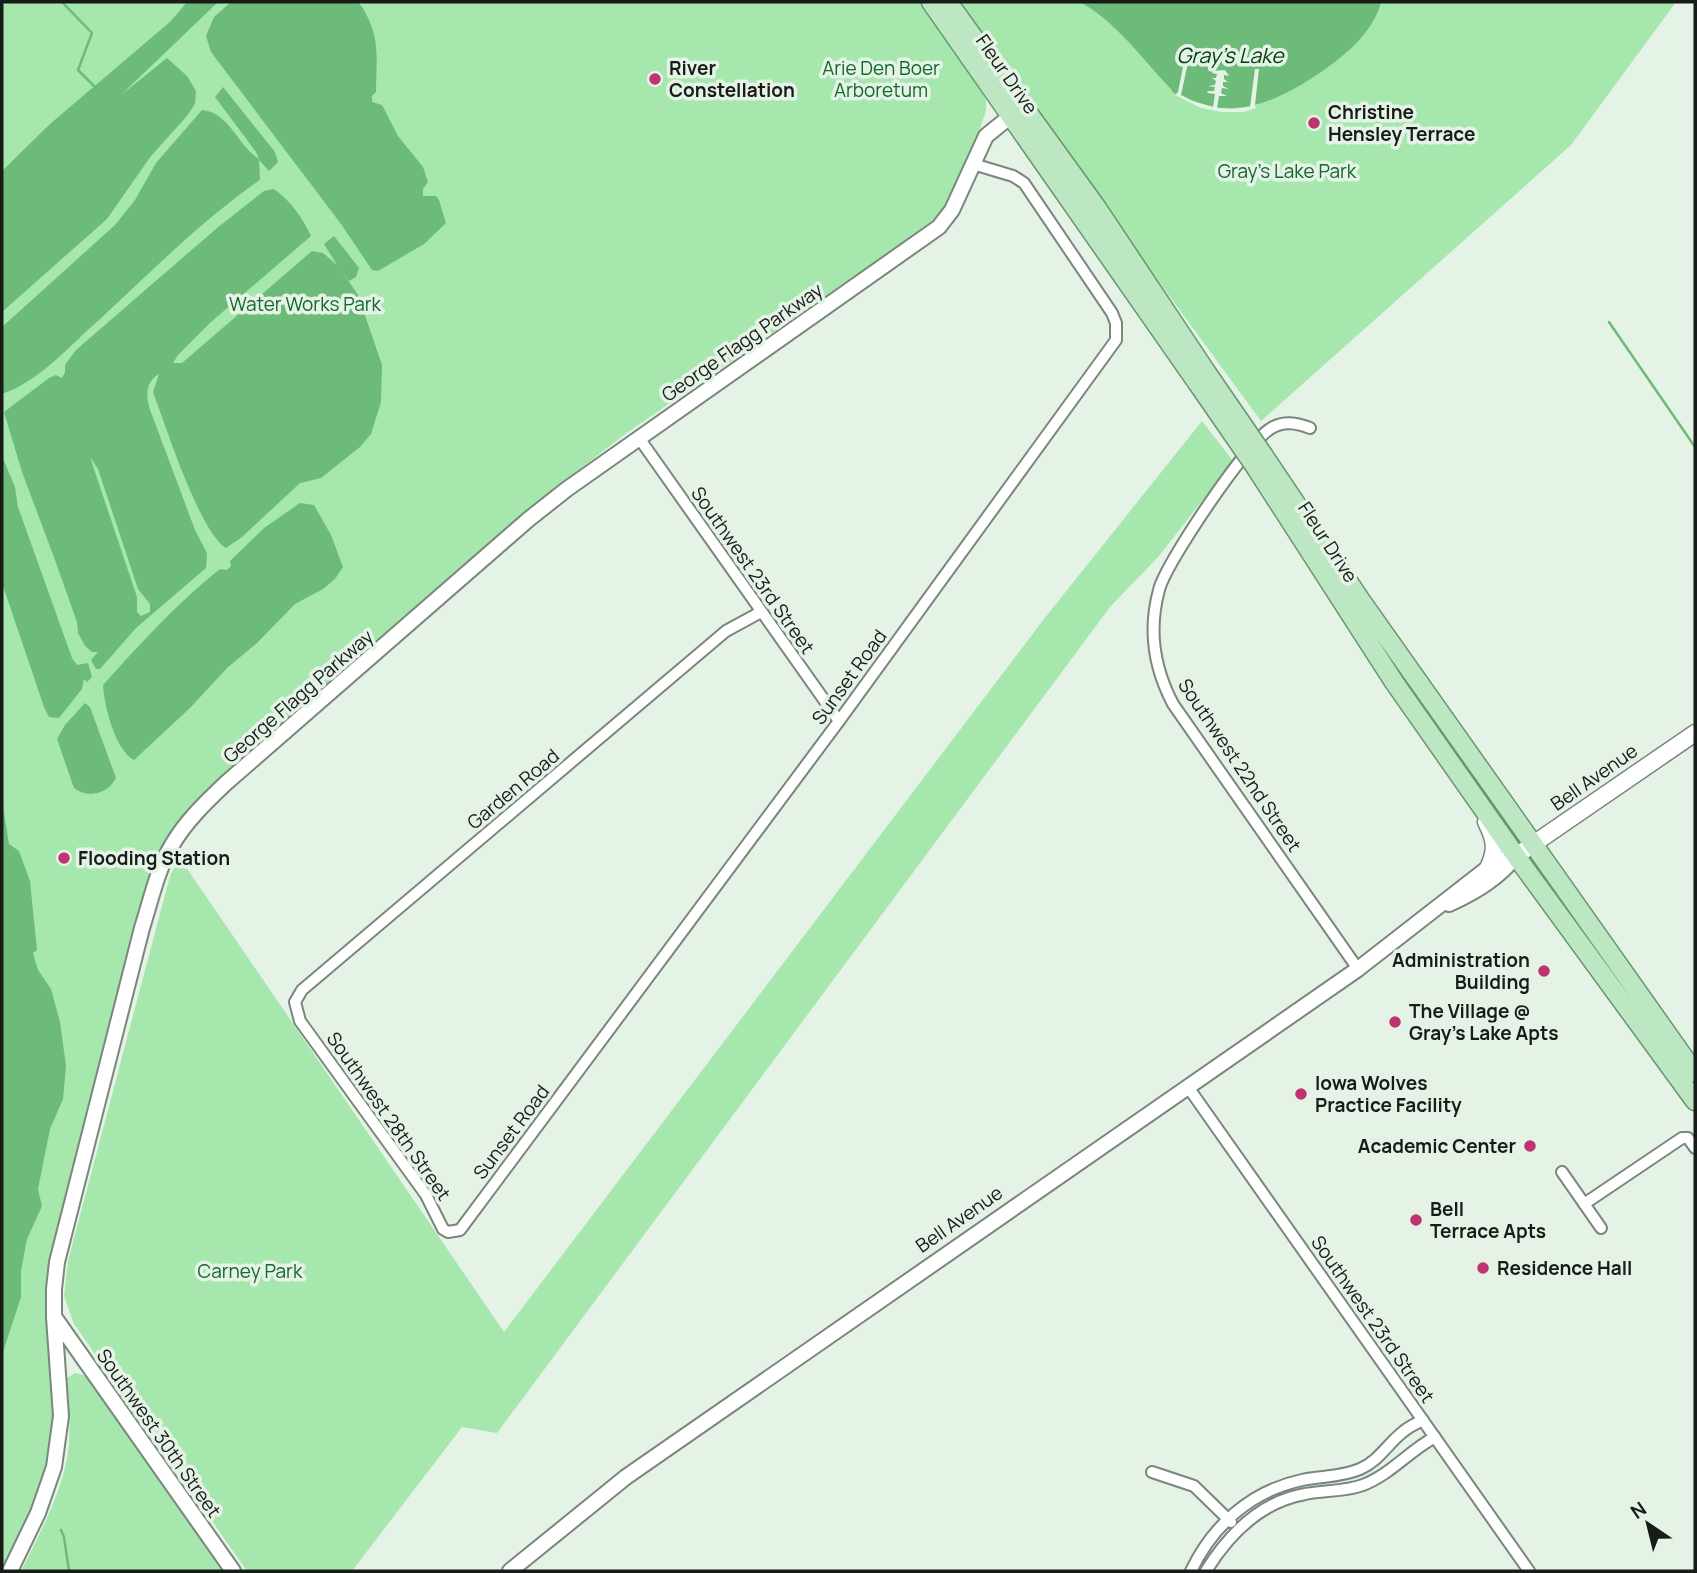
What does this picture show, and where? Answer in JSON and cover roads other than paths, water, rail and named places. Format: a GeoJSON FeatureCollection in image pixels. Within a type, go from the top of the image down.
{"type":"FeatureCollection","features":[{"type":"Feature","properties":{"kind":"main road","name":"Fleur Drive"},"geometry":{"type":"LineString","coordinates":[[931,2],[1017,111]]}},
{"type":"Feature","properties":{"kind":"main road","name":"Fleur Drive"},"geometry":{"type":"LineString","coordinates":[[948,2],[1017,111],[1260,462],[1370,612],[1695,1073]]}},
{"type":"Feature","properties":{"kind":"main road","name":"Fleur Drive"},"geometry":{"type":"LineString","coordinates":[[1260,462],[1394,682],[1516,856],[1695,1101]]}},
{"type":"Feature","properties":{"kind":"main road","name":"Bell Avenue"},"geometry":{"type":"LineString","coordinates":[[1516,856],[1695,733]]}},
{"type":"Feature","properties":{"kind":"main road"},"geometry":{"type":"LineString","coordinates":[[1469,788],[1494,838],[1494,855],[1488,868]]}},
{"type":"Feature","properties":{"kind":"street","name":"George Flagg Parkway"},"geometry":{"type":"LineString","coordinates":[[10,1571],[38,1513],[54,1466],[61,1416],[54,1317],[57,1262],[142,928],[157,878],[177,836],[199,809],[226,783],[529,519],[639,438],[928,237],[952,210],[986,136],[1017,111]]}},
{"type":"Feature","properties":{"kind":"street","name":"Sunset Road"},"geometry":{"type":"LineString","coordinates":[[464,1225],[839,722],[1116,340],[1118,332],[1112,313],[1024,183],[1013,176],[972,163]]}},
{"type":"Feature","properties":{"kind":"street","name":"Southwest 22nd Street"},"geometry":{"type":"LineString","coordinates":[[1310,428],[1288,423],[1272,427],[1258,439],[1238,464],[1175,555],[1164,576],[1159,589],[1153,633],[1157,663],[1173,704],[1358,970]]}},
{"type":"Feature","properties":{"kind":"street","name":"Southwest 23rd Street"},"geometry":{"type":"LineString","coordinates":[[639,438],[839,722]]}},
{"type":"Feature","properties":{"kind":"street","name":"Garden Road"},"geometry":{"type":"LineString","coordinates":[[295,1002],[302,989],[726,631],[761,612]]}},
{"type":"Feature","properties":{"kind":"street","name":"Bell Avenue"},"geometry":{"type":"LineString","coordinates":[[1438,909],[1467,896],[1506,869],[1516,856]]}},
{"type":"Feature","properties":{"kind":"street","name":"Bell Avenue"},"geometry":{"type":"LineString","coordinates":[[510,1571],[626,1477],[1358,970],[1498,860],[1516,856]]}},
{"type":"Feature","properties":{"kind":"street","name":"Southwest 28th Street"},"geometry":{"type":"LineString","coordinates":[[295,1002],[300,1021],[426,1195],[443,1228],[454,1233],[464,1225]]}},
{"type":"Feature","properties":{"kind":"street","name":"Southwest 23rd Street"},"geometry":{"type":"LineString","coordinates":[[1188,1087],[1527,1568]]}},
{"type":"Feature","properties":{"kind":"street"},"geometry":{"type":"LineString","coordinates":[[1584,1204],[1682,1138],[1688,1138],[1695,1148]]}},
{"type":"Feature","properties":{"kind":"street"},"geometry":{"type":"LineString","coordinates":[[1562,1172],[1601,1228]]}},
{"type":"Feature","properties":{"kind":"street","name":"Southwest 30th Street"},"geometry":{"type":"LineString","coordinates":[[54,1317],[233,1571]]}},
{"type":"Feature","properties":{"kind":"street"},"geometry":{"type":"LineString","coordinates":[[1191,1571],[1207,1541],[1228,1518],[1259,1496],[1305,1479],[1363,1468],[1381,1455],[1405,1430],[1423,1420]]}},
{"type":"Feature","properties":{"kind":"street"},"geometry":{"type":"LineString","coordinates":[[1206,1571],[1238,1529],[1259,1512],[1304,1494],[1361,1486],[1393,1469],[1409,1453],[1435,1437]]}},
{"type":"Feature","properties":{"kind":"street"},"geometry":{"type":"LineString","coordinates":[[1152,1472],[1194,1486],[1238,1529]]}},
{"type":"Feature","properties":{"kind":"street"},"geometry":{"type":"LineString","coordinates":[[1331,1476],[1334,1491]]}},
{"type":"Feature","properties":{"kind":"street"},"geometry":{"type":"LineString","coordinates":[[1514,1571],[1527,1568]]}},
{"type":"Feature","properties":{"kind":"water"},"geometry":{"type":"Polygon","coordinates":[[[187,2],[218,2],[121,95],[167,58],[187,76],[196,91],[195,104],[151,156],[107,219],[2,312],[2,171],[50,124],[171,21],[187,2]]]}},
{"type":"Feature","properties":{"kind":"water"},"geometry":{"type":"Polygon","coordinates":[[[231,2],[357,2],[361,5],[376,46],[376,92],[372,96],[372,102],[382,105],[398,136],[423,167],[428,182],[423,189],[423,196],[436,196],[446,223],[424,244],[378,271],[372,270],[341,224],[211,52],[206,36],[214,17],[231,2]]]}},
{"type":"Feature","properties":{"kind":"water","name":"Gray's Lake"},"geometry":{"type":"Polygon","coordinates":[[[1080,2],[1381,2],[1371,25],[1355,45],[1325,69],[1273,99],[1227,108],[1185,99],[1175,94],[1116,29],[1080,2]]]}},
{"type":"Feature","properties":{"kind":"water"},"geometry":{"type":"Polygon","coordinates":[[[223,87],[275,152],[278,162],[269,171],[259,160],[260,180],[197,229],[54,362],[29,381],[2,394],[2,327],[115,225],[135,200],[156,163],[202,110],[211,112],[226,123],[259,159],[215,97],[223,87]]]}},
{"type":"Feature","properties":{"kind":"water"},"geometry":{"type":"Polygon","coordinates":[[[274,189],[286,199],[311,236],[211,322],[173,363],[182,363],[312,251],[323,253],[337,265],[324,244],[334,236],[359,268],[356,277],[349,281],[339,267],[358,295],[382,365],[381,402],[371,434],[360,447],[321,478],[300,483],[242,537],[226,548],[205,522],[184,476],[153,392],[159,374],[155,377],[148,388],[149,407],[195,530],[207,553],[206,568],[136,628],[100,669],[96,669],[91,660],[98,652],[92,652],[85,646],[78,633],[77,622],[22,472],[4,412],[49,378],[56,375],[62,378],[65,365],[76,350],[264,191],[274,189]],[[90,457],[137,597],[137,612],[141,616],[150,612],[150,604],[138,589],[98,469],[90,457]]]}},
{"type":"Feature","properties":{"kind":"water"},"geometry":{"type":"Polygon","coordinates":[[[2,456],[15,487],[18,507],[72,658],[77,665],[88,663],[92,677],[87,682],[84,679],[82,689],[59,718],[49,717],[44,707],[2,583],[2,456]]]}},
{"type":"Feature","properties":{"kind":"water"},"geometry":{"type":"Polygon","coordinates":[[[300,503],[314,505],[331,535],[343,567],[335,579],[323,589],[295,604],[134,760],[127,755],[116,737],[108,715],[103,685],[189,596],[220,569],[227,570],[231,566],[230,561],[264,528],[300,503]]]}},
{"type":"Feature","properties":{"kind":"water"},"geometry":{"type":"Polygon","coordinates":[[[85,703],[90,707],[116,778],[108,788],[91,794],[74,788],[57,739],[65,725],[85,703]]]}},
{"type":"Feature","properties":{"kind":"water"},"geometry":{"type":"Polygon","coordinates":[[[2,800],[9,844],[19,851],[30,881],[37,950],[33,953],[38,970],[51,989],[60,1022],[66,1066],[63,1099],[50,1129],[38,1189],[42,1206],[27,1239],[21,1271],[21,1297],[2,1355],[2,800]]]}},
{"type":"Feature","properties":{"kind":"waterway"},"geometry":{"type":"LineString","coordinates":[[62,2],[92,33],[78,70],[95,87]]}},
{"type":"Feature","properties":{"kind":"waterway"},"geometry":{"type":"LineString","coordinates":[[1609,322],[1695,447]]}},
{"type":"Feature","properties":{"kind":"waterway"},"geometry":{"type":"LineString","coordinates":[[61,1530],[69,1571]]}},
{"type":"Feature","properties":{"kind":"place","name":"River Constellation"},"geometry":{"type":"Point","coordinates":[655,79]}},
{"type":"Feature","properties":{"kind":"place","name":"Christine Hensley Terrace"},"geometry":{"type":"Point","coordinates":[1314,123]}},
{"type":"Feature","properties":{"kind":"place","name":"Flooding Station"},"geometry":{"type":"Point","coordinates":[64,858]}},
{"type":"Feature","properties":{"kind":"place","name":"Administration Building"},"geometry":{"type":"Point","coordinates":[1544,971]}},
{"type":"Feature","properties":{"kind":"place","name":"The Village @ Gray's Lake Apts"},"geometry":{"type":"Point","coordinates":[1395,1022]}},
{"type":"Feature","properties":{"kind":"place","name":"Iowa Wolves Practice Facility"},"geometry":{"type":"Point","coordinates":[1301,1094]}},
{"type":"Feature","properties":{"kind":"place","name":"Academic Center"},"geometry":{"type":"Point","coordinates":[1530,1146]}},
{"type":"Feature","properties":{"kind":"place","name":"Bell Terrace Apts"},"geometry":{"type":"Point","coordinates":[1416,1220]}},
{"type":"Feature","properties":{"kind":"place","name":"Residence Hall"},"geometry":{"type":"Point","coordinates":[1483,1268]}},
{"type":"Feature","properties":{"kind":"park label","name":"Arie Den Boer Arboretum"},"geometry":{"type":"Point","coordinates":[881,79]}},
{"type":"Feature","properties":{"kind":"park label","name":"Gray's Lake Park"},"geometry":{"type":"Point","coordinates":[1287,171]}},
{"type":"Feature","properties":{"kind":"park label","name":"Water Works Park"},"geometry":{"type":"Point","coordinates":[305,304]}},
{"type":"Feature","properties":{"kind":"park label","name":"Carney Park"},"geometry":{"type":"Point","coordinates":[250,1271]}}]}
